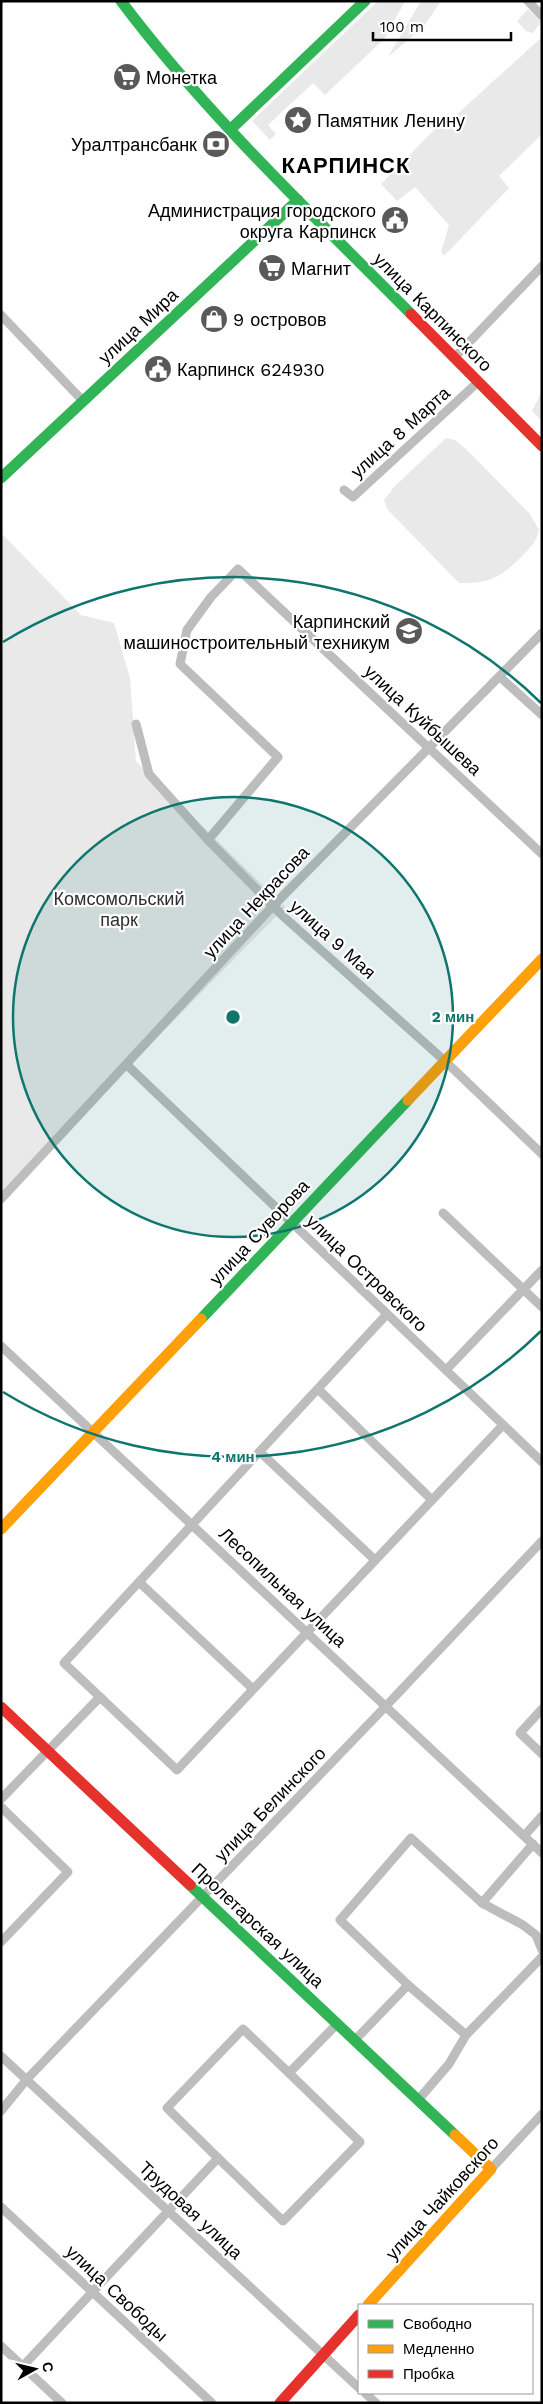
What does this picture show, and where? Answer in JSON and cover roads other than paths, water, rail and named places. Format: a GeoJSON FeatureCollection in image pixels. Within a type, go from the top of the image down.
{"type":"FeatureCollection","features":[{"type":"Feature","properties":{"kind":"main road","name":"улица Карпинского"},"geometry":{"type":"LineString","coordinates":[[122,1],[158,50],[298,200],[542,446]]}},
{"type":"Feature","properties":{"kind":"main road"},"geometry":{"type":"LineString","coordinates":[[232,128],[365,1]]}},
{"type":"Feature","properties":{"kind":"main road","name":"улица Мира"},"geometry":{"type":"LineString","coordinates":[[1,478],[298,200]]}},
{"type":"Feature","properties":{"kind":"main road","name":"улица Суворова"},"geometry":{"type":"LineString","coordinates":[[1,1529],[542,959]]}},
{"type":"Feature","properties":{"kind":"main road","name":"Пролетарская улица"},"geometry":{"type":"LineString","coordinates":[[1,1707],[491,2169]]}},
{"type":"Feature","properties":{"kind":"main road","name":"улица Чайковского"},"geometry":{"type":"LineString","coordinates":[[369,2304],[491,2169]]}},
{"type":"Feature","properties":{"kind":"main road"},"geometry":{"type":"LineString","coordinates":[[280,2403],[358,2316]]}},
{"type":"Feature","properties":{"kind":"street"},"geometry":{"type":"LineString","coordinates":[[528,1],[542,16]]}},
{"type":"Feature","properties":{"kind":"street"},"geometry":{"type":"LineString","coordinates":[[454,358],[542,266]]}},
{"type":"Feature","properties":{"kind":"street"},"geometry":{"type":"LineString","coordinates":[[1,315],[83,401]]}},
{"type":"Feature","properties":{"kind":"street","name":"улица 8 Марта"},"geometry":{"type":"LineString","coordinates":[[344,490],[352,498],[478,382]]}},
{"type":"Feature","properties":{"kind":"street","name":"улица Куйбышева"},"geometry":{"type":"LineString","coordinates":[[208,840],[278,758],[180,664],[187,630],[211,597],[238,569],[542,854]]}},
{"type":"Feature","properties":{"kind":"street","name":"улица Некрасова"},"geometry":{"type":"LineString","coordinates":[[1,1199],[127,1065],[272,906],[542,633]]}},
{"type":"Feature","properties":{"kind":"street"},"geometry":{"type":"LineString","coordinates":[[500,677],[542,716]]}},
{"type":"Feature","properties":{"kind":"street","name":"улица 9 Мая"},"geometry":{"type":"LineString","coordinates":[[136,724],[150,774],[208,840],[272,906],[540,1149]]}},
{"type":"Feature","properties":{"kind":"street","name":"улица Островского"},"geometry":{"type":"LineString","coordinates":[[127,1065],[542,1462]]}},
{"type":"Feature","properties":{"kind":"street"},"geometry":{"type":"LineString","coordinates":[[443,1213],[542,1307]]}},
{"type":"Feature","properties":{"kind":"street"},"geometry":{"type":"LineString","coordinates":[[446,1370],[542,1270]]}},
{"type":"Feature","properties":{"kind":"street"},"geometry":{"type":"LineString","coordinates":[[387,1314],[64,1663],[177,1770],[306,1631],[503,1425]]}},
{"type":"Feature","properties":{"kind":"street","name":"Лесопильная улица"},"geometry":{"type":"LineString","coordinates":[[1,1346],[542,1852]]}},
{"type":"Feature","properties":{"kind":"street"},"geometry":{"type":"LineString","coordinates":[[318,1389],[432,1500]]}},
{"type":"Feature","properties":{"kind":"street"},"geometry":{"type":"LineString","coordinates":[[260,1452],[375,1560]]}},
{"type":"Feature","properties":{"kind":"street","name":"улица Белинского"},"geometry":{"type":"LineString","coordinates":[[1,2112],[27,2079],[542,1541]]}},
{"type":"Feature","properties":{"kind":"street"},"geometry":{"type":"LineString","coordinates":[[139,1582],[253,1689]]}},
{"type":"Feature","properties":{"kind":"street"},"geometry":{"type":"LineString","coordinates":[[1,1800],[100,1697]]}},
{"type":"Feature","properties":{"kind":"street"},"geometry":{"type":"LineString","coordinates":[[542,1709],[520,1733],[542,1754]]}},
{"type":"Feature","properties":{"kind":"street"},"geometry":{"type":"LineString","coordinates":[[1,1807],[68,1872],[1,1942]]}},
{"type":"Feature","properties":{"kind":"street"},"geometry":{"type":"LineString","coordinates":[[524,1836],[542,1816]]}},
{"type":"Feature","properties":{"kind":"street"},"geometry":{"type":"LineString","coordinates":[[466,2035],[408,1985],[340,1920],[412,1838],[482,1902],[523,1925],[536,1936],[542,1950]]}},
{"type":"Feature","properties":{"kind":"street"},"geometry":{"type":"LineString","coordinates":[[482,1902],[533,1844]]}},
{"type":"Feature","properties":{"kind":"street"},"geometry":{"type":"LineString","coordinates":[[418,2100],[449,2064],[466,2035],[542,1957]]}},
{"type":"Feature","properties":{"kind":"street"},"geometry":{"type":"LineString","coordinates":[[355,2040],[408,1985]]}},
{"type":"Feature","properties":{"kind":"street"},"geometry":{"type":"LineString","coordinates":[[289,2073],[337,2024]]}},
{"type":"Feature","properties":{"kind":"street"},"geometry":{"type":"LineString","coordinates":[[243,2029],[289,2073],[360,2142],[283,2221],[167,2108],[243,2029]]}},
{"type":"Feature","properties":{"kind":"street","name":"Трудовая улица"},"geometry":{"type":"LineString","coordinates":[[1,2056],[358,2387]]}},
{"type":"Feature","properties":{"kind":"street","name":"улица Чайковского"},"geometry":{"type":"LineString","coordinates":[[491,2169],[542,2114]]}},
{"type":"Feature","properties":{"kind":"street"},"geometry":{"type":"LineString","coordinates":[[24,2366],[167,2210],[218,2158]]}},
{"type":"Feature","properties":{"kind":"street","name":"улица Свободы"},"geometry":{"type":"LineString","coordinates":[[1,2207],[212,2403]]}},
{"type":"Feature","properties":{"kind":"street"},"geometry":{"type":"LineString","coordinates":[[1,2346],[62,2403]]}},
{"type":"Feature","properties":{"kind":"street"},"geometry":{"type":"LineString","coordinates":[[366,2394],[376,2403]]}},
{"type":"Feature","properties":{"kind":"place","name":"Монетка"},"geometry":{"type":"Point","coordinates":[127,77]}},
{"type":"Feature","properties":{"kind":"place","name":"Памятник Ленину"},"geometry":{"type":"Point","coordinates":[298,120]}},
{"type":"Feature","properties":{"kind":"place","name":"Уралтрансбанк"},"geometry":{"type":"Point","coordinates":[216,144]}},
{"type":"Feature","properties":{"kind":"place","name":"Администрация городского округа Карпинск"},"geometry":{"type":"Point","coordinates":[395,220]}},
{"type":"Feature","properties":{"kind":"place","name":"Магнит"},"geometry":{"type":"Point","coordinates":[272,268]}},
{"type":"Feature","properties":{"kind":"place","name":"9 островов"},"geometry":{"type":"Point","coordinates":[214,319]}},
{"type":"Feature","properties":{"kind":"place","name":"Карпинск 624930"},"geometry":{"type":"Point","coordinates":[158,369]}},
{"type":"Feature","properties":{"kind":"place","name":"Карпинский машиностроительный техникум"},"geometry":{"type":"Point","coordinates":[409,631]}},
{"type":"Feature","properties":{"kind":"district","name":"КАРПИНСК"},"geometry":{"type":"Point","coordinates":[346,165]}},
{"type":"Feature","properties":{"kind":"park label","name":"Комсомольский парк"},"geometry":{"type":"Point","coordinates":[119,908]}}]}
